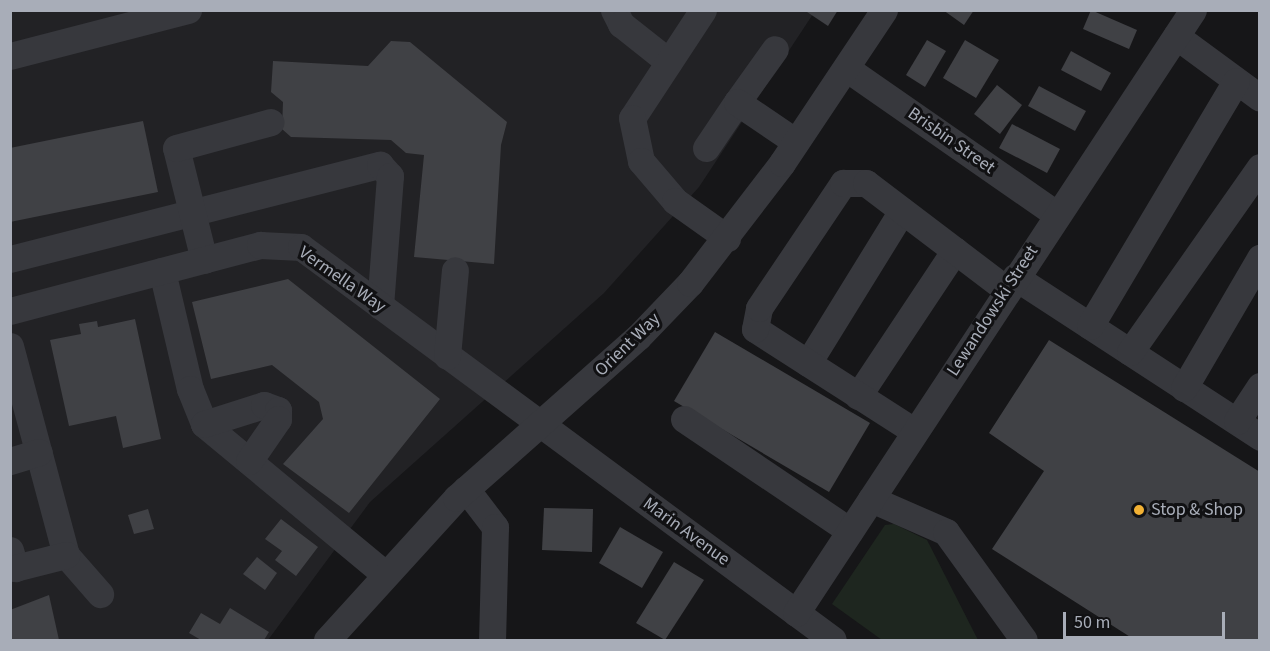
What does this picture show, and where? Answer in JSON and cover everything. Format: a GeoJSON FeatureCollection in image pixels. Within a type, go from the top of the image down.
{"type":"FeatureCollection","features":[{"type":"Feature","properties":{"kind":"street"},"geometry":{"type":"LineString","coordinates":[[10,56],[188,10]]}},
{"type":"Feature","properties":{"kind":"street"},"geometry":{"type":"LineString","coordinates":[[614,10],[621,24],[669,62]]}},
{"type":"Feature","properties":{"kind":"street"},"geometry":{"type":"LineString","coordinates":[[703,10],[632,118],[640,160],[675,201],[727,238]]}},
{"type":"Feature","properties":{"kind":"street","name":"Orient Way"},"geometry":{"type":"LineString","coordinates":[[327,640],[466,489],[537,423],[638,337],[727,238],[796,142],[884,10]]}},
{"type":"Feature","properties":{"kind":"street","name":"Lewandowski Street"},"geometry":{"type":"LineString","coordinates":[[796,613],[1056,214],[1193,10]]}},
{"type":"Feature","properties":{"kind":"street"},"geometry":{"type":"LineString","coordinates":[[1176,36],[1260,98]]}},
{"type":"Feature","properties":{"kind":"street"},"geometry":{"type":"LineString","coordinates":[[706,148],[775,50]]}},
{"type":"Feature","properties":{"kind":"street","name":"Brisbin Street"},"geometry":{"type":"LineString","coordinates":[[846,68],[1056,214]]}},
{"type":"Feature","properties":{"kind":"street"},"geometry":{"type":"LineString","coordinates":[[1090,326],[1236,81]]}},
{"type":"Feature","properties":{"kind":"street"},"geometry":{"type":"LineString","coordinates":[[737,102],[796,142]]}},
{"type":"Feature","properties":{"kind":"street"},"geometry":{"type":"LineString","coordinates":[[204,260],[176,148],[271,122]]}},
{"type":"Feature","properties":{"kind":"street"},"geometry":{"type":"LineString","coordinates":[[10,259],[380,165],[390,176],[380,306]]}},
{"type":"Feature","properties":{"kind":"street"},"geometry":{"type":"LineString","coordinates":[[1130,352],[1260,168]]}},
{"type":"Feature","properties":{"kind":"street"},"geometry":{"type":"LineString","coordinates":[[915,431],[755,329],[759,308],[843,183],[866,183],[955,250],[1090,326],[1260,436]]}},
{"type":"Feature","properties":{"kind":"street"},"geometry":{"type":"LineString","coordinates":[[808,363],[902,211]]}},
{"type":"Feature","properties":{"kind":"street","name":"Vermella Way"},"geometry":{"type":"LineString","coordinates":[[10,311],[260,245],[301,247],[537,423]]}},
{"type":"Feature","properties":{"kind":"street"},"geometry":{"type":"LineString","coordinates":[[858,396],[955,250]]}},
{"type":"Feature","properties":{"kind":"street"},"geometry":{"type":"LineString","coordinates":[[1184,388],[1260,258]]}},
{"type":"Feature","properties":{"kind":"street"},"geometry":{"type":"LineString","coordinates":[[447,356],[456,270]]}},
{"type":"Feature","properties":{"kind":"street"},"geometry":{"type":"LineString","coordinates":[[162,271],[190,389],[204,424],[386,575]]}},
{"type":"Feature","properties":{"kind":"street"},"geometry":{"type":"LineString","coordinates":[[10,346],[66,555],[100,594]]}},
{"type":"Feature","properties":{"kind":"street"},"geometry":{"type":"LineString","coordinates":[[1237,422],[1260,386]]}},
{"type":"Feature","properties":{"kind":"street"},"geometry":{"type":"LineString","coordinates":[[204,424],[264,405],[278,410],[278,419],[249,461]]}},
{"type":"Feature","properties":{"kind":"street"},"geometry":{"type":"LineString","coordinates":[[684,419],[850,531]]}},
{"type":"Feature","properties":{"kind":"street","name":"Marin Avenue"},"geometry":{"type":"LineString","coordinates":[[537,423],[833,640]]}},
{"type":"Feature","properties":{"kind":"street"},"geometry":{"type":"LineString","coordinates":[[10,461],[39,452]]}},
{"type":"Feature","properties":{"kind":"street"},"geometry":{"type":"LineString","coordinates":[[466,489],[495,527],[492,640]]}},
{"type":"Feature","properties":{"kind":"street"},"geometry":{"type":"LineString","coordinates":[[871,499],[946,532],[1024,640]]}},
{"type":"Feature","properties":{"kind":"street"},"geometry":{"type":"LineString","coordinates":[[10,550],[15,568],[66,555]]}},
{"type":"Feature","properties":{"kind":"shaded area"},"geometry":{"type":"Polygon","coordinates":[[[10,11],[815,11],[699,187],[604,293],[370,502],[268,640],[11,640],[10,11]]]}},
{"type":"Feature","properties":{"kind":"shaded area"},"geometry":{"type":"Polygon","coordinates":[[[894,524],[927,540],[978,640],[882,640],[832,604],[885,525],[894,524]]]}},
{"type":"Feature","properties":{"kind":"building"},"geometry":{"type":"Polygon","coordinates":[[[804,10],[838,10],[828,26],[804,10]]]}},
{"type":"Feature","properties":{"kind":"building"},"geometry":{"type":"Polygon","coordinates":[[[943,10],[974,10],[964,25],[943,10]]]}},
{"type":"Feature","properties":{"kind":"building"},"geometry":{"type":"Polygon","coordinates":[[[1091,10],[1137,30],[1129,49],[1083,29],[1091,10]]]}},
{"type":"Feature","properties":{"kind":"building"},"geometry":{"type":"Polygon","coordinates":[[[927,40],[946,51],[925,87],[906,75],[927,40]]]}},
{"type":"Feature","properties":{"kind":"building"},"geometry":{"type":"Polygon","coordinates":[[[965,40],[999,60],[976,98],[943,78],[965,40]]]}},
{"type":"Feature","properties":{"kind":"building"},"geometry":{"type":"Polygon","coordinates":[[[391,41],[410,42],[507,122],[501,145],[494,264],[414,257],[424,155],[406,153],[391,140],[291,137],[282,129],[283,102],[271,92],[273,61],[368,66],[391,41]]]}},
{"type":"Feature","properties":{"kind":"building"},"geometry":{"type":"Polygon","coordinates":[[[1071,51],[1111,73],[1101,91],[1061,70],[1071,51]]]}},
{"type":"Feature","properties":{"kind":"building"},"geometry":{"type":"Polygon","coordinates":[[[997,85],[1022,105],[1000,134],[974,114],[997,85]]]}},
{"type":"Feature","properties":{"kind":"building"},"geometry":{"type":"Polygon","coordinates":[[[1039,86],[1086,111],[1075,131],[1028,106],[1039,86]]]}},
{"type":"Feature","properties":{"kind":"building"},"geometry":{"type":"Polygon","coordinates":[[[143,121],[158,192],[10,222],[10,148],[143,121]]]}},
{"type":"Feature","properties":{"kind":"building"},"geometry":{"type":"Polygon","coordinates":[[[1012,124],[1060,149],[1047,173],[999,148],[1012,124]]]}},
{"type":"Feature","properties":{"kind":"building"},"geometry":{"type":"Polygon","coordinates":[[[288,279],[440,399],[349,513],[283,464],[323,419],[319,402],[272,365],[211,379],[192,302],[288,279]]]}},
{"type":"Feature","properties":{"kind":"building"},"geometry":{"type":"Polygon","coordinates":[[[135,319],[161,439],[123,448],[116,416],[69,426],[50,340],[81,334],[79,324],[97,321],[98,327],[135,319]]]}},
{"type":"Feature","properties":{"kind":"building"},"geometry":{"type":"Polygon","coordinates":[[[715,332],[870,423],[829,492],[674,401],[715,332]]]}},
{"type":"Feature","properties":{"kind":"building","name":"Stop & Shop"},"geometry":{"type":"Polygon","coordinates":[[[1049,340],[1260,472],[1260,640],[1135,640],[992,549],[1044,471],[989,433],[1049,340]]]}},
{"type":"Feature","properties":{"kind":"building"},"geometry":{"type":"Polygon","coordinates":[[[544,508],[593,509],[592,552],[542,550],[544,508]]]}},
{"type":"Feature","properties":{"kind":"building"},"geometry":{"type":"Polygon","coordinates":[[[148,509],[154,529],[134,534],[128,515],[148,509]]]}},
{"type":"Feature","properties":{"kind":"building"},"geometry":{"type":"Polygon","coordinates":[[[281,519],[318,547],[296,576],[275,560],[282,551],[265,539],[281,519]]]}},
{"type":"Feature","properties":{"kind":"building"},"geometry":{"type":"Polygon","coordinates":[[[620,527],[663,552],[642,588],[599,563],[620,527]]]}},
{"type":"Feature","properties":{"kind":"building"},"geometry":{"type":"Polygon","coordinates":[[[257,557],[277,573],[265,590],[243,574],[257,557]]]}},
{"type":"Feature","properties":{"kind":"building"},"geometry":{"type":"Polygon","coordinates":[[[674,562],[704,580],[665,640],[636,623],[674,562]]]}},
{"type":"Feature","properties":{"kind":"building"},"geometry":{"type":"Polygon","coordinates":[[[49,595],[59,640],[10,640],[10,610],[49,595]]]}},
{"type":"Feature","properties":{"kind":"building"},"geometry":{"type":"Polygon","coordinates":[[[230,608],[269,632],[264,640],[201,640],[189,633],[201,613],[220,624],[230,608]]]}},
{"type":"Feature","properties":{"kind":"place","name":"Stop & Shop"},"geometry":{"type":"Point","coordinates":[1139,510]}}]}
